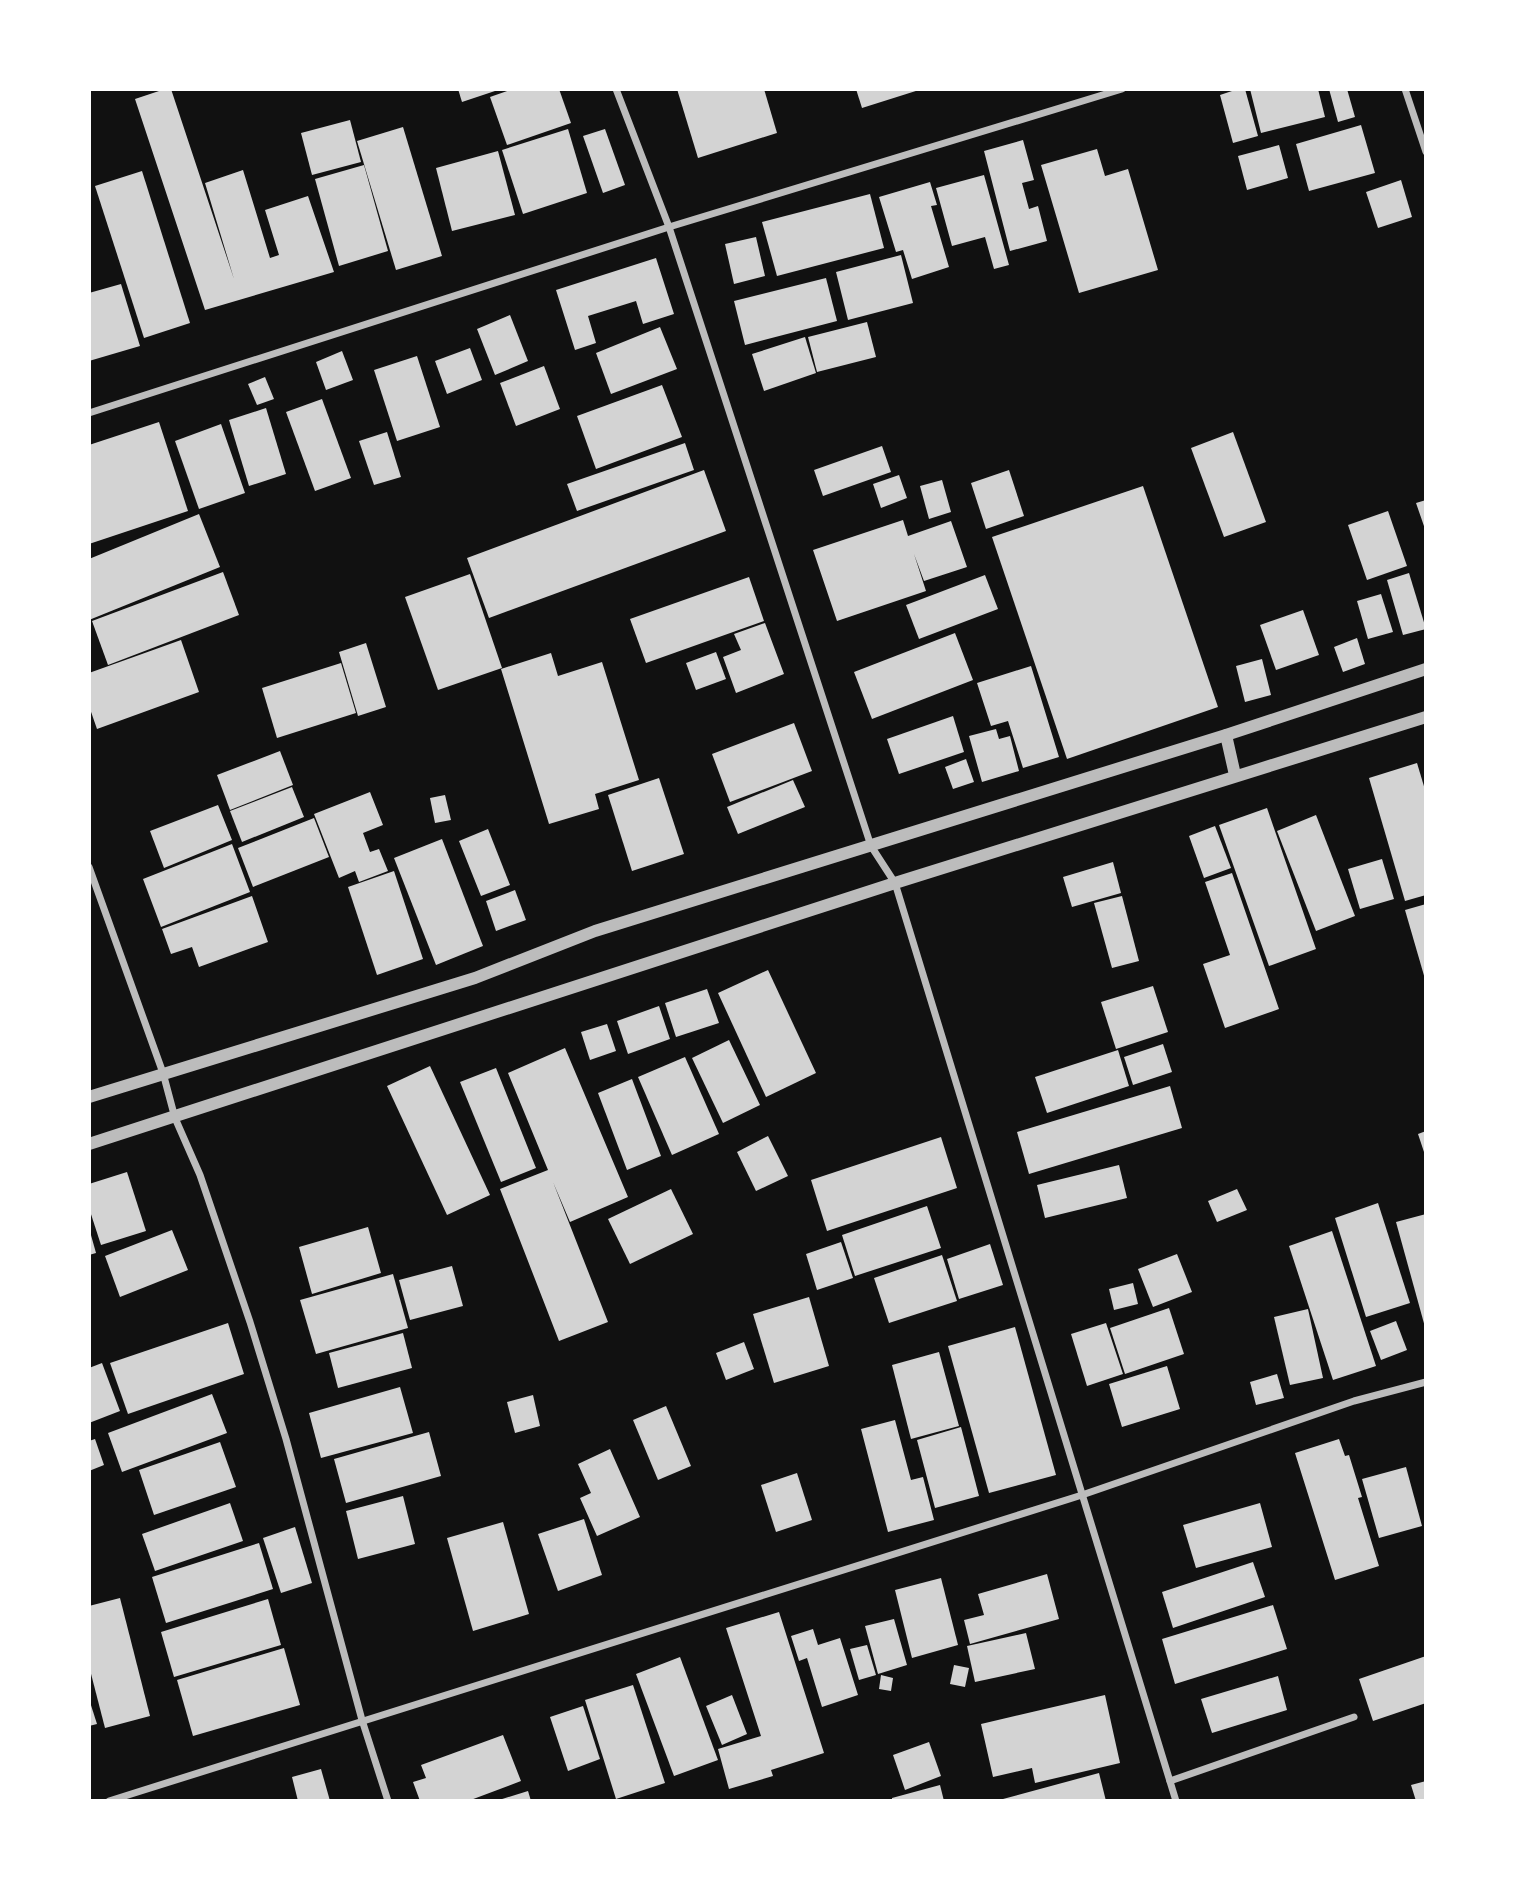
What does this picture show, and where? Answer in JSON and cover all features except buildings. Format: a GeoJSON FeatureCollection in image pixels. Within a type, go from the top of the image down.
{"type":"FeatureCollection","features":[{"type":"Feature","properties":{"kind":"street"},"geometry":{"type":"LineString","coordinates":[[616,89],[669,227],[871,846],[895,883],[1176,1801]]}},
{"type":"Feature","properties":{"kind":"street"},"geometry":{"type":"LineString","coordinates":[[89,414],[669,227],[1122,89]]}},
{"type":"Feature","properties":{"kind":"street"},"geometry":{"type":"LineString","coordinates":[[1405,89],[1426,152]]}},
{"type":"Feature","properties":{"kind":"street"},"geometry":{"type":"LineString","coordinates":[[89,1097],[475,978],[595,931],[1226,735],[1426,668]]}},
{"type":"Feature","properties":{"kind":"street"},"geometry":{"type":"LineString","coordinates":[[89,1144],[895,883],[1426,717]]}},
{"type":"Feature","properties":{"kind":"street"},"geometry":{"type":"LineString","coordinates":[[1226,735],[1236,775]]}},
{"type":"Feature","properties":{"kind":"street"},"geometry":{"type":"LineString","coordinates":[[89,867],[163,1073],[175,1118],[200,1175],[250,1322],[294,1466],[362,1720],[388,1801]]}},
{"type":"Feature","properties":{"kind":"street"},"geometry":{"type":"LineString","coordinates":[[109,1801],[1082,1495],[1353,1401],[1426,1382]]}},
{"type":"Feature","properties":{"kind":"street"},"geometry":{"type":"LineString","coordinates":[[1170,1781],[1354,1717]]}}]}
